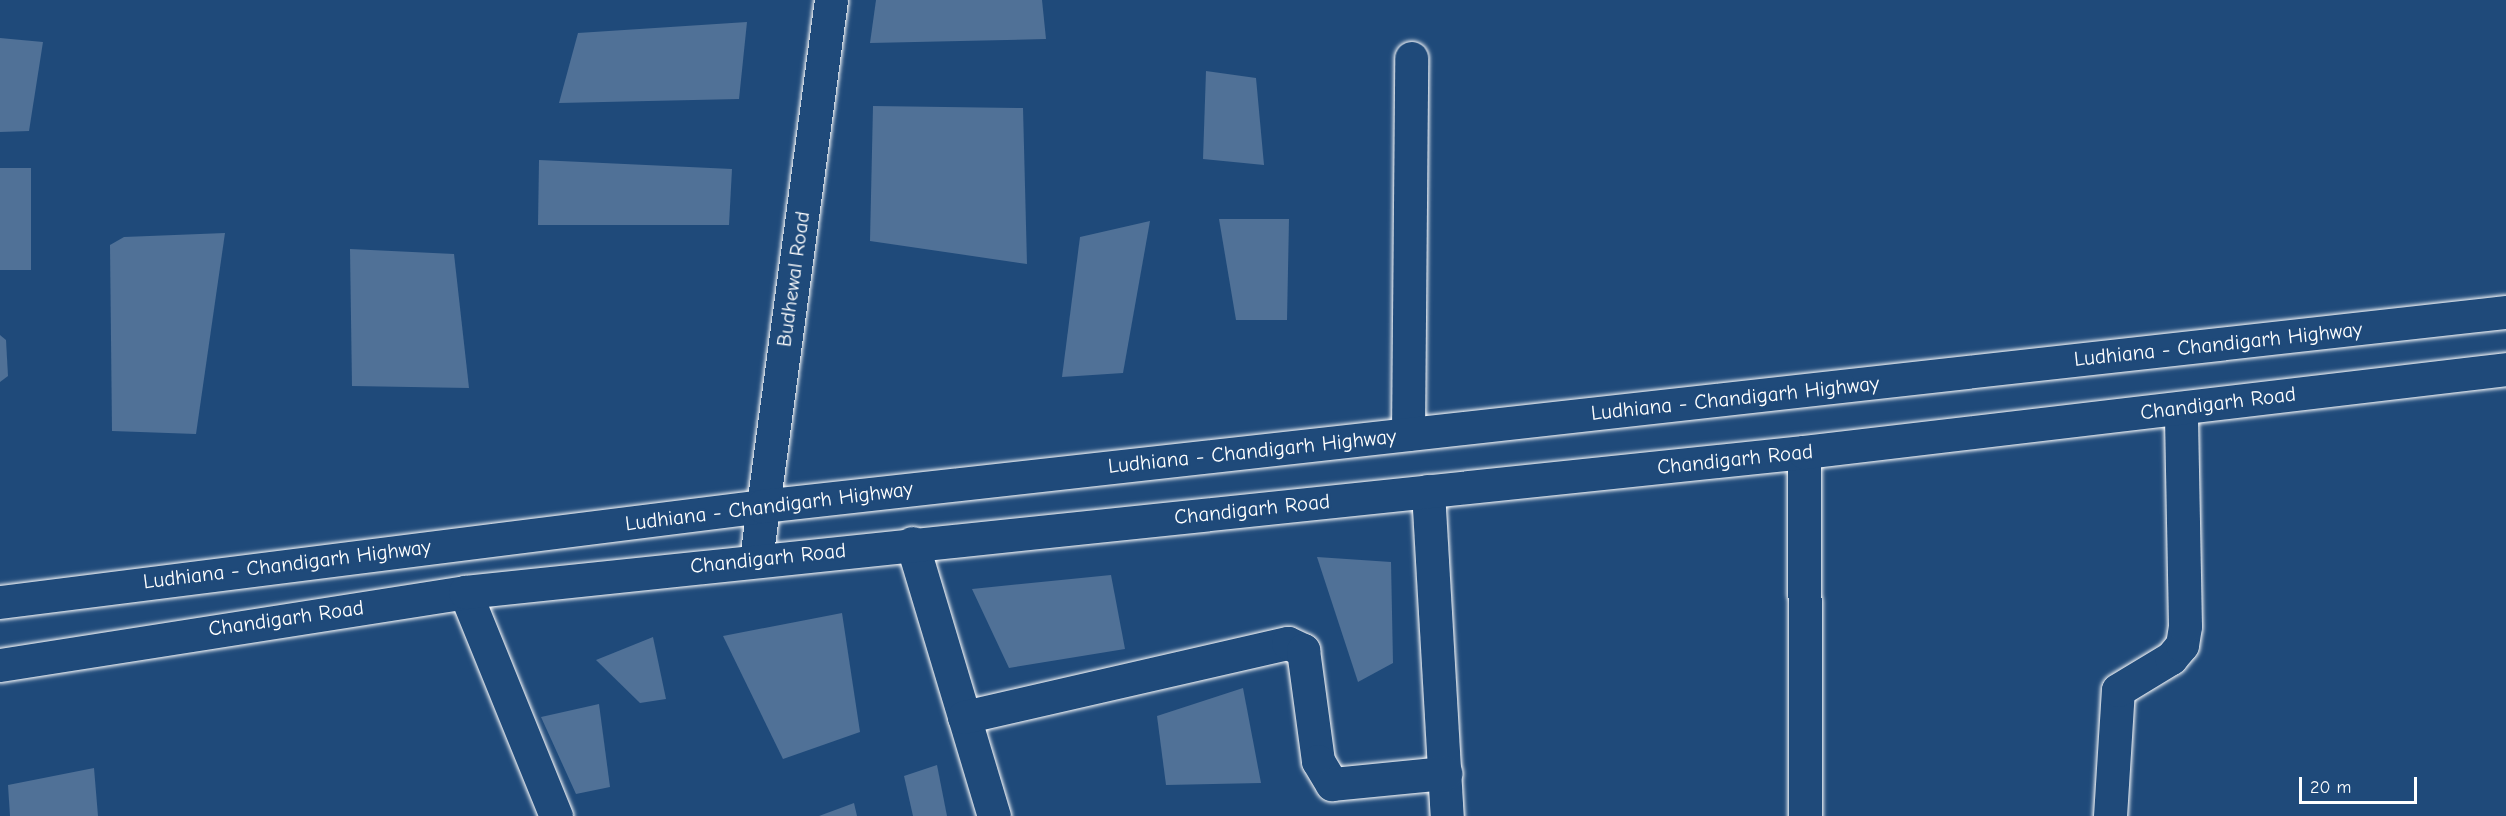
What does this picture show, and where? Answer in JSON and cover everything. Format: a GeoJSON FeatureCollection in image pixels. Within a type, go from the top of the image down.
{"type":"FeatureCollection","features":[{"type":"Feature","properties":{"kind":"main road","name":"Budhewal Road"},"geometry":{"type":"LineString","coordinates":[[756,559],[831,0]]}},
{"type":"Feature","properties":{"kind":"main road"},"geometry":{"type":"LineString","coordinates":[[1408,434],[1411,58]]}},
{"type":"Feature","properties":{"kind":"main road","name":"Ludhiana - Chandigarh Highway"},"geometry":{"type":"LineString","coordinates":[[0,602],[762,506],[2506,312]]}},
{"type":"Feature","properties":{"kind":"main road","name":"Chandigarh Road"},"geometry":{"type":"LineString","coordinates":[[0,664],[465,592],[756,559],[1804,452],[2506,369]]}},
{"type":"Feature","properties":{"kind":"main road"},"geometry":{"type":"LineString","coordinates":[[2110,816],[2118,690],[2171,658],[2184,636],[2181,408]]}},
{"type":"Feature","properties":{"kind":"main road"},"geometry":{"type":"LineString","coordinates":[[1804,452],[1805,816]]}},
{"type":"Feature","properties":{"kind":"main road"},"geometry":{"type":"LineString","coordinates":[[1428,491],[1447,816]]}},
{"type":"Feature","properties":{"kind":"main road"},"geometry":{"type":"LineString","coordinates":[[912,543],[994,816]]}},
{"type":"Feature","properties":{"kind":"main road"},"geometry":{"type":"LineString","coordinates":[[465,592],[556,816]]}},
{"type":"Feature","properties":{"kind":"main road"},"geometry":{"type":"LineString","coordinates":[[964,717],[1288,643],[1303,650],[1318,761],[1332,784],[1445,773]]}},
{"type":"Feature","properties":{"kind":"building"},"geometry":{"type":"Polygon","coordinates":[[[876,0],[1042,0],[1046,39],[870,43],[876,0]]]}},
{"type":"Feature","properties":{"kind":"building"},"geometry":{"type":"Polygon","coordinates":[[[747,22],[739,99],[559,103],[578,33],[747,22]]]}},
{"type":"Feature","properties":{"kind":"building"},"geometry":{"type":"Polygon","coordinates":[[[0,38],[43,42],[29,131],[0,132],[0,38]]]}},
{"type":"Feature","properties":{"kind":"building"},"geometry":{"type":"Polygon","coordinates":[[[1206,71],[1256,78],[1264,165],[1203,159],[1206,71]]]}},
{"type":"Feature","properties":{"kind":"building"},"geometry":{"type":"Polygon","coordinates":[[[873,106],[1023,108],[1027,264],[870,241],[873,106]]]}},
{"type":"Feature","properties":{"kind":"building"},"geometry":{"type":"Polygon","coordinates":[[[539,160],[732,169],[729,225],[538,225],[539,160]]]}},
{"type":"Feature","properties":{"kind":"building"},"geometry":{"type":"Polygon","coordinates":[[[0,168],[31,168],[31,270],[0,270],[0,168]]]}},
{"type":"Feature","properties":{"kind":"building"},"geometry":{"type":"Polygon","coordinates":[[[1219,219],[1289,219],[1287,320],[1236,320],[1219,219]]]}},
{"type":"Feature","properties":{"kind":"building"},"geometry":{"type":"Polygon","coordinates":[[[1150,221],[1123,373],[1062,377],[1080,237],[1150,221]]]}},
{"type":"Feature","properties":{"kind":"building"},"geometry":{"type":"Polygon","coordinates":[[[225,233],[196,434],[112,431],[110,245],[124,237],[225,233]]]}},
{"type":"Feature","properties":{"kind":"building"},"geometry":{"type":"Polygon","coordinates":[[[350,249],[454,254],[469,388],[352,386],[350,249]]]}},
{"type":"Feature","properties":{"kind":"building"},"geometry":{"type":"Polygon","coordinates":[[[0,335],[6,340],[8,376],[0,382],[0,335]]]}},
{"type":"Feature","properties":{"kind":"building"},"geometry":{"type":"Polygon","coordinates":[[[1317,557],[1391,562],[1393,663],[1358,682],[1317,557]]]}},
{"type":"Feature","properties":{"kind":"building"},"geometry":{"type":"Polygon","coordinates":[[[1111,575],[1125,649],[1009,668],[972,589],[1111,575]]]}},
{"type":"Feature","properties":{"kind":"building"},"geometry":{"type":"Polygon","coordinates":[[[842,613],[860,732],[783,759],[723,636],[842,613]]]}},
{"type":"Feature","properties":{"kind":"building"},"geometry":{"type":"Polygon","coordinates":[[[653,637],[666,699],[640,703],[596,660],[653,637]]]}},
{"type":"Feature","properties":{"kind":"building"},"geometry":{"type":"Polygon","coordinates":[[[1243,688],[1261,783],[1166,785],[1157,716],[1243,688]]]}},
{"type":"Feature","properties":{"kind":"building"},"geometry":{"type":"Polygon","coordinates":[[[599,704],[610,787],[576,794],[541,717],[599,704]]]}},
{"type":"Feature","properties":{"kind":"building"},"geometry":{"type":"Polygon","coordinates":[[[937,765],[947,816],[913,816],[904,776],[937,765]]]}},
{"type":"Feature","properties":{"kind":"building"},"geometry":{"type":"Polygon","coordinates":[[[94,768],[98,816],[10,816],[8,785],[94,768]]]}},
{"type":"Feature","properties":{"kind":"building"},"geometry":{"type":"Polygon","coordinates":[[[854,803],[857,816],[819,816],[854,803]]]}}]}
